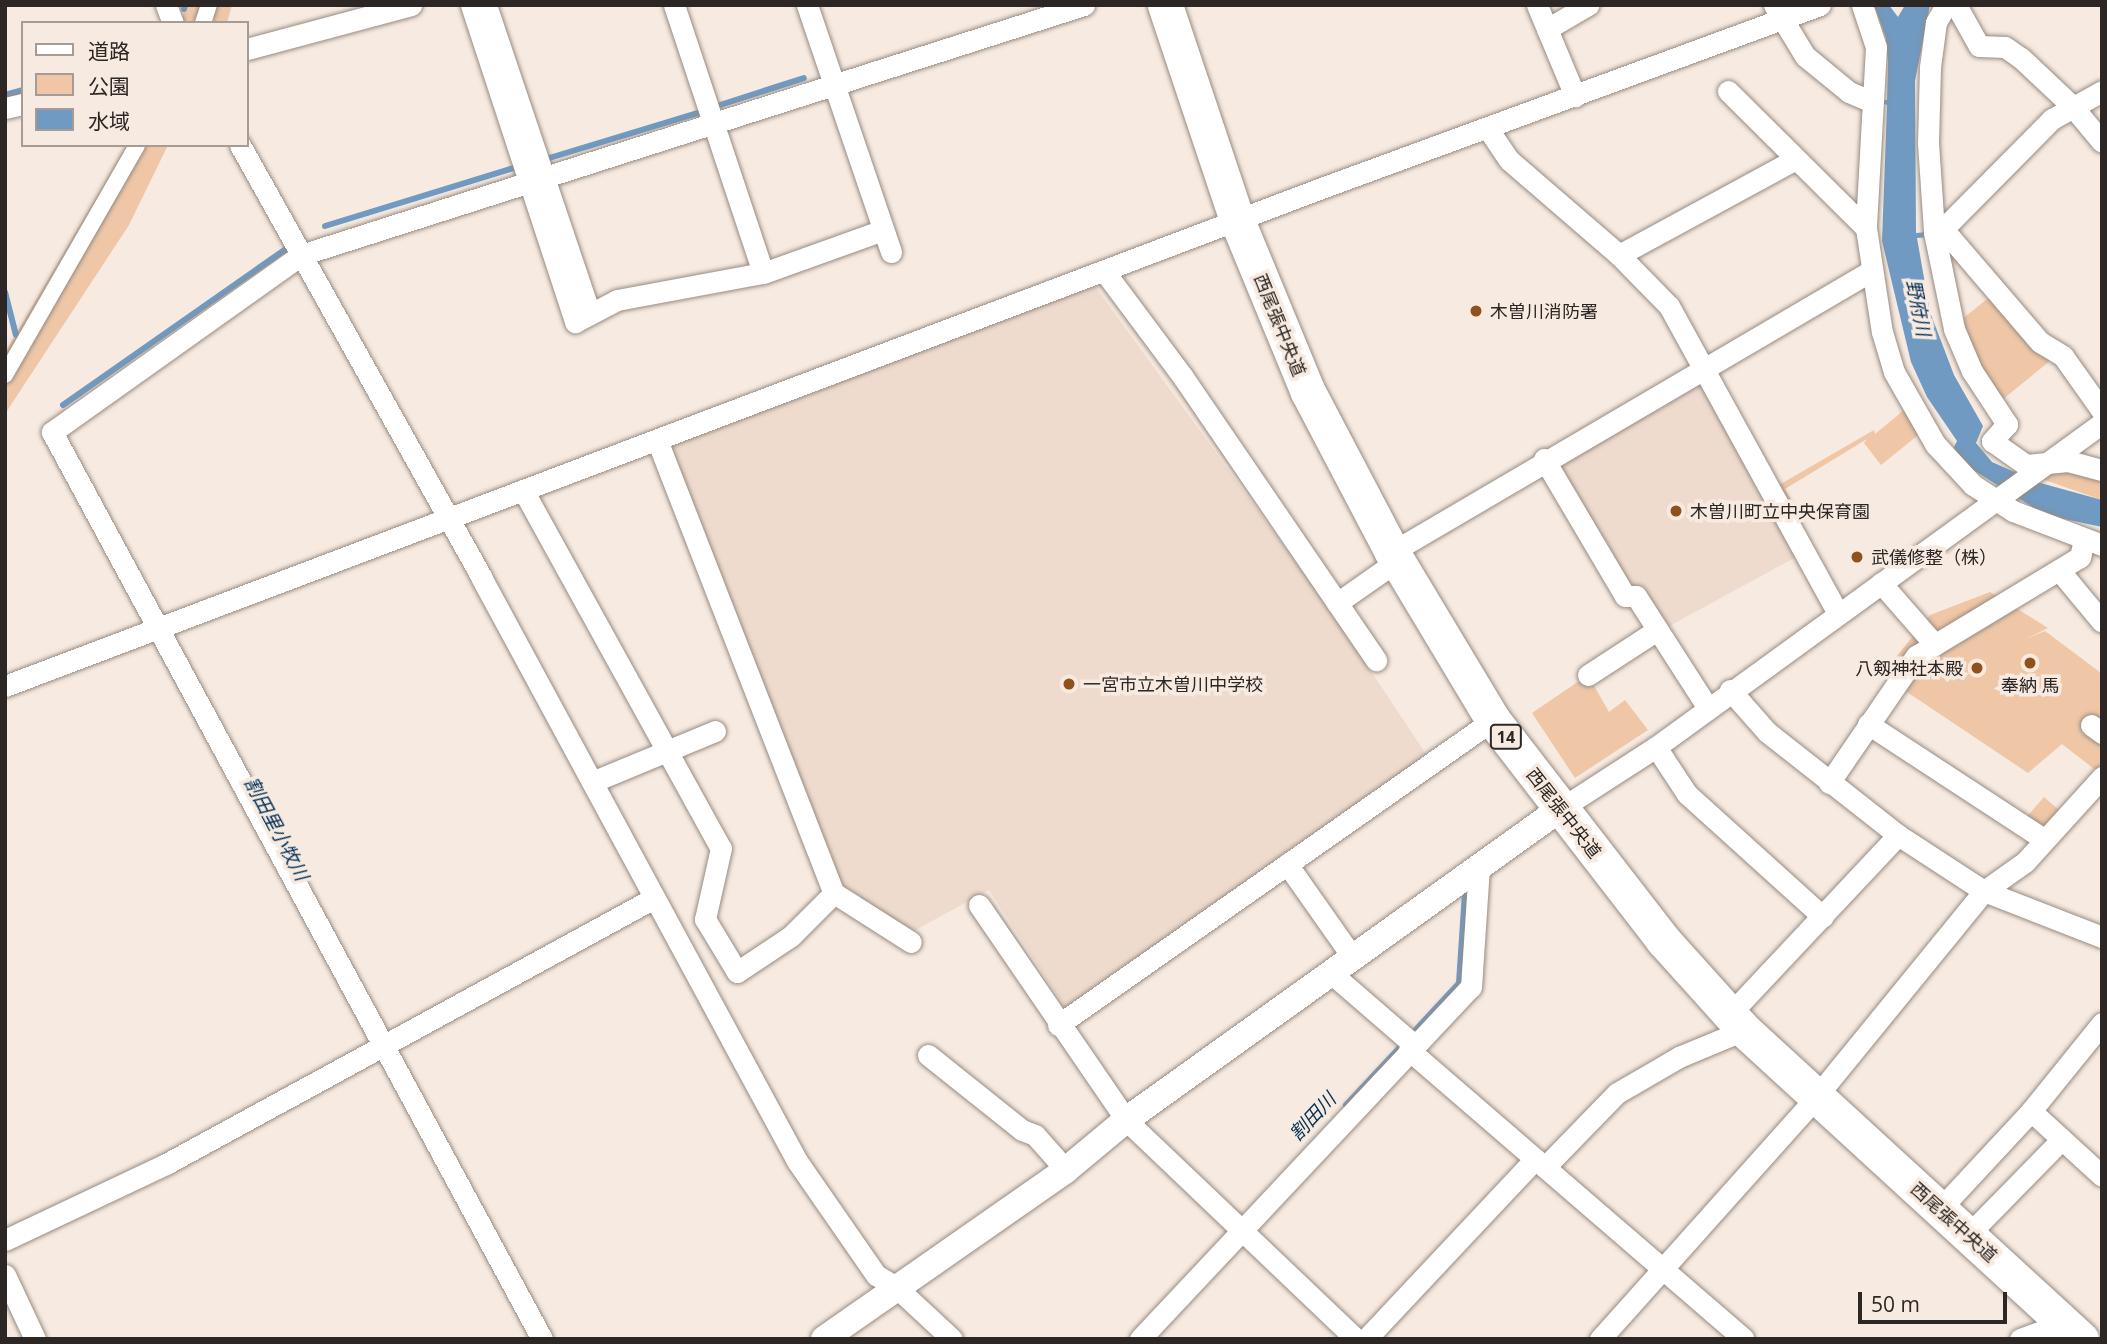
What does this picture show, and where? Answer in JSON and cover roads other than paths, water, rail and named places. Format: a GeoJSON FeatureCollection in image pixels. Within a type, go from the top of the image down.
{"type":"FeatureCollection","features":[{"type":"Feature","properties":{"kind":"main road","name":"西尾張中央道"},"geometry":{"type":"LineString","coordinates":[[1165,5],[1237,220],[1308,392],[1395,556],[1493,720],[1662,940],[1737,1022],[2072,1331]]}},
{"type":"Feature","properties":{"kind":"street"},"geometry":{"type":"LineString","coordinates":[[248,49],[411,5]]}},
{"type":"Feature","properties":{"kind":"street"},"geometry":{"type":"LineString","coordinates":[[471,5],[536,180]]}},
{"type":"Feature","properties":{"kind":"street"},"geometry":{"type":"LineString","coordinates":[[486,5],[575,323],[617,300],[763,273],[883,230]]}},
{"type":"Feature","properties":{"kind":"street"},"geometry":{"type":"LineString","coordinates":[[674,5],[763,273]]}},
{"type":"Feature","properties":{"kind":"street"},"geometry":{"type":"LineString","coordinates":[[807,5],[891,252]]}},
{"type":"Feature","properties":{"kind":"street"},"geometry":{"type":"LineString","coordinates":[[542,1339],[52,432],[302,255],[1084,5]]}},
{"type":"Feature","properties":{"kind":"street"},"geometry":{"type":"LineString","coordinates":[[1537,5],[1575,96]]}},
{"type":"Feature","properties":{"kind":"street"},"geometry":{"type":"LineString","coordinates":[[1547,30],[1588,5]]}},
{"type":"Feature","properties":{"kind":"street"},"geometry":{"type":"LineString","coordinates":[[5,686],[1237,220],[1575,96],[1778,13],[1820,5]]}},
{"type":"Feature","properties":{"kind":"street"},"geometry":{"type":"LineString","coordinates":[[1829,783],[1916,656],[2080,558],[2093,543],[1973,485],[1920,422],[1894,372],[1882,332],[1866,228],[1870,101],[1876,47],[1862,5]]}},
{"type":"Feature","properties":{"kind":"street"},"geometry":{"type":"LineString","coordinates":[[1946,5],[1936,22],[1930,67],[1928,143],[1954,329],[1972,371],[2007,424],[1992,441],[2026,466],[2048,460],[2102,470]]}},
{"type":"Feature","properties":{"kind":"street"},"geometry":{"type":"LineString","coordinates":[[1956,5],[1979,46],[2005,47],[2073,107],[2102,142]]}},
{"type":"Feature","properties":{"kind":"street"},"geometry":{"type":"LineString","coordinates":[[1778,13],[1805,56],[1849,92],[1870,101]]}},
{"type":"Feature","properties":{"kind":"street"},"geometry":{"type":"LineString","coordinates":[[1728,91],[1794,160],[1866,228]]}},
{"type":"Feature","properties":{"kind":"street"},"geometry":{"type":"LineString","coordinates":[[1939,231],[2052,119],[2102,91]]}},
{"type":"Feature","properties":{"kind":"street"},"geometry":{"type":"LineString","coordinates":[[1488,129],[1509,160],[1619,255],[1670,306],[1838,613]]}},
{"type":"Feature","properties":{"kind":"street"},"geometry":{"type":"LineString","coordinates":[[5,375],[136,147]]}},
{"type":"Feature","properties":{"kind":"street"},"geometry":{"type":"LineString","coordinates":[[241,147],[823,1204],[876,1275],[896,1287],[952,1339]]}},
{"type":"Feature","properties":{"kind":"street"},"geometry":{"type":"LineString","coordinates":[[1619,255],[1794,160]]}},
{"type":"Feature","properties":{"kind":"street"},"geometry":{"type":"LineString","coordinates":[[1939,231],[2040,342],[2063,356],[2102,411]]}},
{"type":"Feature","properties":{"kind":"street"},"geometry":{"type":"LineString","coordinates":[[1104,271],[1376,660]]}},
{"type":"Feature","properties":{"kind":"street"},"geometry":{"type":"LineString","coordinates":[[1337,603],[1395,556],[1544,459],[1871,271]]}},
{"type":"Feature","properties":{"kind":"street"},"geometry":{"type":"LineString","coordinates":[[824,1339],[1066,1170],[1126,1120],[1560,810],[1656,747],[1730,690],[2102,422]]}},
{"type":"Feature","properties":{"kind":"street"},"geometry":{"type":"LineString","coordinates":[[657,440],[834,893],[911,942]]}},
{"type":"Feature","properties":{"kind":"street"},"geometry":{"type":"LineString","coordinates":[[1544,459],[1625,596],[1636,596],[1708,708]]}},
{"type":"Feature","properties":{"kind":"street"},"geometry":{"type":"LineString","coordinates":[[523,491],[721,848],[705,919],[737,972],[791,936],[834,893]]}},
{"type":"Feature","properties":{"kind":"street"},"geometry":{"type":"LineString","coordinates":[[2059,570],[2102,622]]}},
{"type":"Feature","properties":{"kind":"street"},"geometry":{"type":"LineString","coordinates":[[1881,583],[1935,646]]}},
{"type":"Feature","properties":{"kind":"street"},"geometry":{"type":"LineString","coordinates":[[1588,675],[1657,630]]}},
{"type":"Feature","properties":{"kind":"street"},"geometry":{"type":"LineString","coordinates":[[1730,690],[1767,732],[1898,835],[1984,891],[2102,937]]}},
{"type":"Feature","properties":{"kind":"street"},"geometry":{"type":"LineString","coordinates":[[1058,1025],[1493,720]]}},
{"type":"Feature","properties":{"kind":"street"},"geometry":{"type":"LineString","coordinates":[[1868,724],[2044,839]]}},
{"type":"Feature","properties":{"kind":"street"},"geometry":{"type":"LineString","coordinates":[[593,782],[715,731]]}},
{"type":"Feature","properties":{"kind":"street"},"geometry":{"type":"LineString","coordinates":[[1656,747],[1687,794],[1823,917]]}},
{"type":"Feature","properties":{"kind":"street"},"geometry":{"type":"LineString","coordinates":[[1600,1339],[1816,1097],[1984,891],[2025,862],[2102,777]]}},
{"type":"Feature","properties":{"kind":"street"},"geometry":{"type":"LineString","coordinates":[[1366,1339],[1540,1163],[1616,1093],[1737,1022],[1823,917],[1898,835]]}},
{"type":"Feature","properties":{"kind":"street"},"geometry":{"type":"LineString","coordinates":[[1287,864],[1353,958]]}},
{"type":"Feature","properties":{"kind":"street"},"geometry":{"type":"LineString","coordinates":[[1140,1339],[1239,1223],[1409,1043],[1471,987],[1479,868]]}},
{"type":"Feature","properties":{"kind":"street"},"geometry":{"type":"LineString","coordinates":[[5,1240],[166,1164],[654,898]]}},
{"type":"Feature","properties":{"kind":"street"},"geometry":{"type":"LineString","coordinates":[[979,905],[1058,1025],[1126,1120],[1239,1223],[1356,1339]]}},
{"type":"Feature","properties":{"kind":"street"},"geometry":{"type":"LineString","coordinates":[[1331,973],[1540,1163],[1744,1339]]}},
{"type":"Feature","properties":{"kind":"street"},"geometry":{"type":"LineString","coordinates":[[1940,1209],[2031,1111],[2101,1025]]}},
{"type":"Feature","properties":{"kind":"street"},"geometry":{"type":"LineString","coordinates":[[928,1055],[1021,1130],[1035,1135],[1066,1170]]}},
{"type":"Feature","properties":{"kind":"street"},"geometry":{"type":"LineString","coordinates":[[2031,1111],[2102,1176]]}},
{"type":"Feature","properties":{"kind":"street"},"geometry":{"type":"LineString","coordinates":[[1968,1235],[2062,1139]]}},
{"type":"Feature","properties":{"kind":"street"},"geometry":{"type":"LineString","coordinates":[[5,1275],[35,1339]]}},
{"type":"Feature","properties":{"kind":"street"},"geometry":{"type":"LineString","coordinates":[[2020,1339],[2072,1331]]}},
{"type":"Feature","properties":{"kind":"water","name":"野府川"},"geometry":{"type":"Polygon","coordinates":[[[1874,5],[1889,5],[1898,17],[1905,5],[1930,5],[1915,81],[1916,233],[1929,232],[1929,237],[1917,238],[1930,312],[1954,375],[1983,426],[1976,443],[1992,462],[2037,482],[2102,500],[2102,527],[2045,515],[1970,468],[1953,449],[1957,441],[1927,397],[1911,362],[1882,241],[1887,105],[1878,101],[1887,100],[1888,62],[1886,38],[1874,5]]]}},
{"type":"Feature","properties":{"kind":"waterway"},"geometry":{"type":"LineString","coordinates":[[184,9],[185,5]]}},
{"type":"Feature","properties":{"kind":"waterway"},"geometry":{"type":"LineString","coordinates":[[720,105],[804,78]]}},
{"type":"Feature","properties":{"kind":"waterway"},"geometry":{"type":"LineString","coordinates":[[5,95],[21,91]]}},
{"type":"Feature","properties":{"kind":"waterway"},"geometry":{"type":"LineString","coordinates":[[546,159],[704,111]]}},
{"type":"Feature","properties":{"kind":"waterway"},"geometry":{"type":"LineString","coordinates":[[325,226],[514,168]]}},
{"type":"Feature","properties":{"kind":"waterway"},"geometry":{"type":"LineString","coordinates":[[63,405],[289,247]]}},
{"type":"Feature","properties":{"kind":"waterway"},"geometry":{"type":"LineString","coordinates":[[5,292],[16,335]]}},
{"type":"Feature","properties":{"kind":"waterway","name":"割田川"},"geometry":{"type":"LineString","coordinates":[[1410,1036],[1459,983],[1465,892]]}},
{"type":"Feature","properties":{"kind":"waterway","name":"割田川"},"geometry":{"type":"LineString","coordinates":[[1346,1105],[1403,1044]]}},
{"type":"Feature","properties":{"kind":"place","name":"木曽川消防署"},"geometry":{"type":"Point","coordinates":[1476,311]}},
{"type":"Feature","properties":{"kind":"place","name":"木曽川町立中央保育園"},"geometry":{"type":"Point","coordinates":[1676,511]}},
{"type":"Feature","properties":{"kind":"place","name":"武儀修整（株）"},"geometry":{"type":"Point","coordinates":[1857,557]}},
{"type":"Feature","properties":{"kind":"place","name":"奉納 馬"},"geometry":{"type":"Point","coordinates":[2030,663]}},
{"type":"Feature","properties":{"kind":"place","name":"八剱神社本殿"},"geometry":{"type":"Point","coordinates":[1977,668]}},
{"type":"Feature","properties":{"kind":"place","name":"一宮市立木曽川中学校"},"geometry":{"type":"Point","coordinates":[1069,684]}},
{"type":"Feature","properties":{"kind":"water label","name":"割田里小牧川"},"geometry":{"type":"Point","coordinates":[276,829]}}]}
